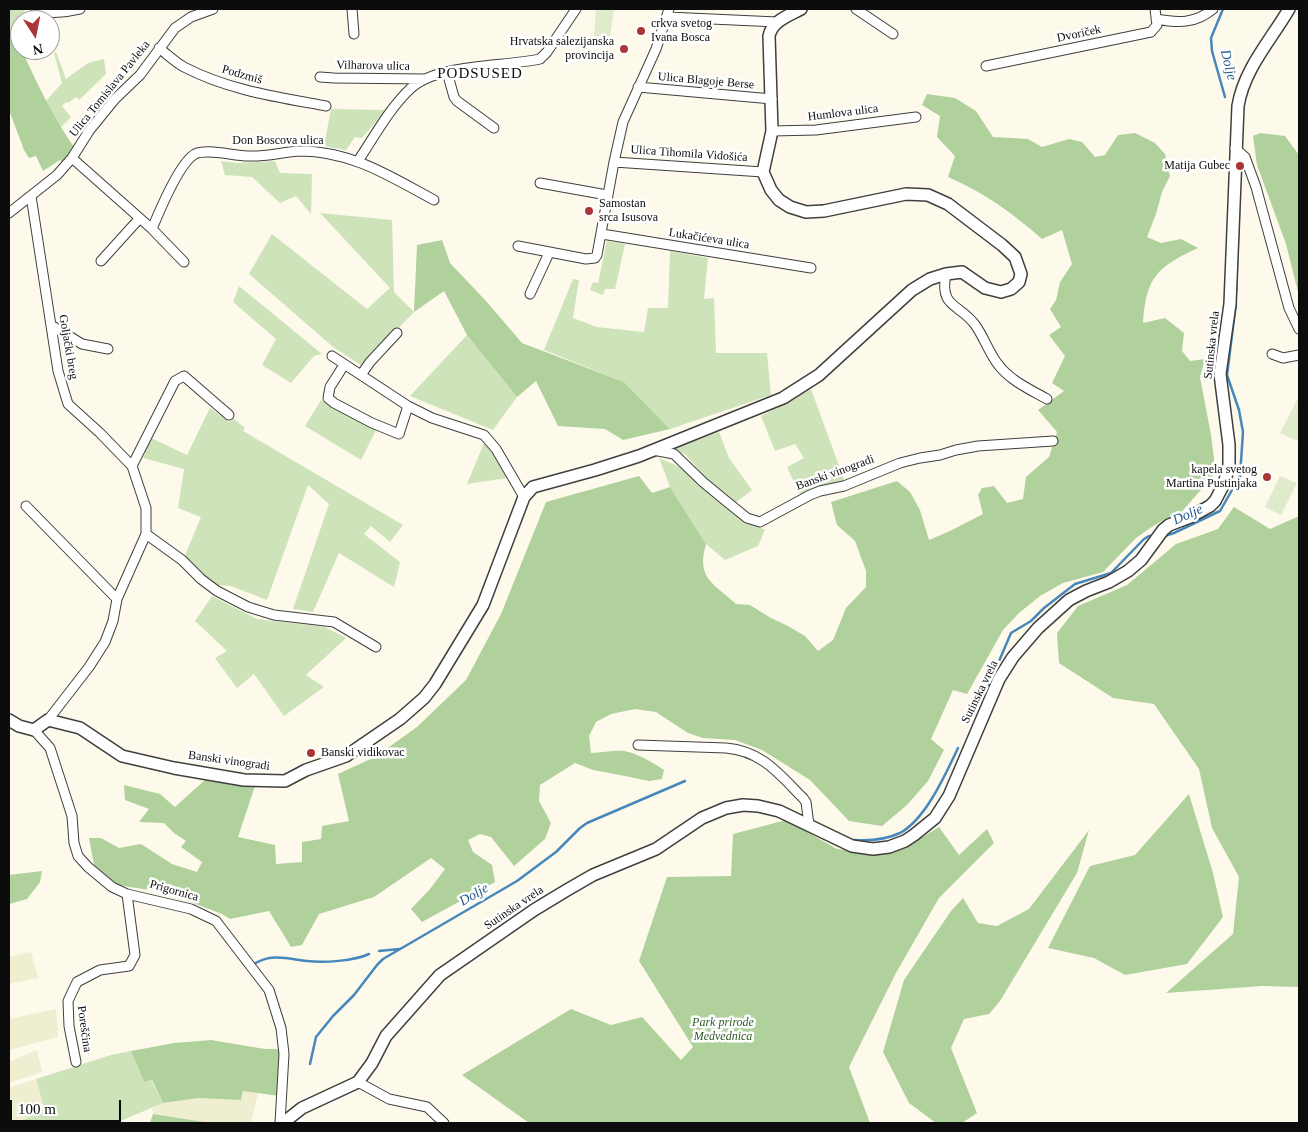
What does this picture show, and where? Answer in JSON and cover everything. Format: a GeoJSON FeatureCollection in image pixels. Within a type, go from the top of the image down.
{"type":"FeatureCollection","features":[{"type":"Feature","properties":{"kind":"street"},"geometry":{"type":"LineString","coordinates":[[36,9],[43,12],[60,13],[80,9]]}},
{"type":"Feature","properties":{"kind":"street","name":"Ulica Tomislava Pavleka"},"geometry":{"type":"LineString","coordinates":[[9,213],[58,175],[115,99],[140,76],[175,28],[190,17],[214,9]]}},
{"type":"Feature","properties":{"kind":"street"},"geometry":{"type":"LineString","coordinates":[[352,9],[354,34]]}},
{"type":"Feature","properties":{"kind":"street"},"geometry":{"type":"LineString","coordinates":[[358,160],[390,113],[410,89],[426,79],[447,72],[540,59],[547,52],[576,9]]}},
{"type":"Feature","properties":{"kind":"street"},"geometry":{"type":"LineString","coordinates":[[332,356],[408,406],[432,418],[484,435],[496,448],[524,496],[533,487],[595,470],[653,450],[783,398],[819,375],[912,290],[930,278],[962,272],[984,288],[1001,292],[1011,289],[1019,282],[1021,274],[1016,257],[948,204],[928,195],[906,194],[824,211],[806,212],[790,207],[779,200],[771,190],[764,172],[772,131],[770,29],[777,22],[801,9]]}},
{"type":"Feature","properties":{"kind":"street"},"geometry":{"type":"LineString","coordinates":[[856,9],[894,34]]}},
{"type":"Feature","properties":{"kind":"street"},"geometry":{"type":"LineString","coordinates":[[1155,9],[1156,20],[1180,23],[1203,16],[1213,9]]}},
{"type":"Feature","properties":{"kind":"street","name":"Sutinska vrela"},"geometry":{"type":"LineString","coordinates":[[358,1082],[372,1062],[386,1036],[440,975],[534,910],[593,874],[656,849],[702,818],[726,808],[743,805],[758,806],[779,810],[830,837],[852,846],[872,849],[890,847],[923,829],[935,818],[947,802],[996,686],[1020,648],[1038,628],[1069,600],[1128,571],[1141,560],[1163,530],[1169,525],[1201,512],[1215,501],[1224,484],[1229,465],[1229,444],[1220,374],[1230,304],[1238,106],[1243,84],[1289,9]]}},
{"type":"Feature","properties":{"kind":"street"},"geometry":{"type":"LineString","coordinates":[[518,246],[586,260],[595,258],[599,251],[614,162],[624,117],[656,50],[669,13],[777,22]]}},
{"type":"Feature","properties":{"kind":"street","name":"Dvoriček"},"geometry":{"type":"LineString","coordinates":[[986,66],[1151,32],[1157,25],[1156,20]]}},
{"type":"Feature","properties":{"kind":"street","name":"Podzmiš"},"geometry":{"type":"LineString","coordinates":[[159,48],[182,66],[227,85],[270,96],[326,106]]}},
{"type":"Feature","properties":{"kind":"street"},"geometry":{"type":"LineString","coordinates":[[447,72],[457,101],[494,128]]}},
{"type":"Feature","properties":{"kind":"street","name":"Vilharova ulica"},"geometry":{"type":"LineString","coordinates":[[320,77],[426,79]]}},
{"type":"Feature","properties":{"kind":"street","name":"Ulica Blagoje Berse"},"geometry":{"type":"LineString","coordinates":[[638,87],[772,99]]}},
{"type":"Feature","properties":{"kind":"street","name":"Humlova ulica"},"geometry":{"type":"LineString","coordinates":[[772,131],[816,130],[916,117]]}},
{"type":"Feature","properties":{"kind":"street"},"geometry":{"type":"LineString","coordinates":[[1235,148],[1245,157],[1256,187],[1289,308],[1299,329]]}},
{"type":"Feature","properties":{"kind":"street","name":"Don Boscova ulica"},"geometry":{"type":"LineString","coordinates":[[152,229],[173,183],[193,155],[203,151],[248,156],[270,156],[298,151],[328,153],[358,160],[434,200]]}},
{"type":"Feature","properties":{"kind":"street"},"geometry":{"type":"LineString","coordinates":[[72,158],[152,229],[184,262]]}},
{"type":"Feature","properties":{"kind":"street","name":"Ulica Tihomila Vidošića"},"geometry":{"type":"LineString","coordinates":[[614,162],[764,172]]}},
{"type":"Feature","properties":{"kind":"street"},"geometry":{"type":"LineString","coordinates":[[540,183],[608,195]]}},
{"type":"Feature","properties":{"kind":"street","name":"Goljački breg"},"geometry":{"type":"LineString","coordinates":[[31,196],[58,371],[68,404],[132,466],[146,508],[146,534],[117,599],[113,621],[106,642],[48,720]]}},
{"type":"Feature","properties":{"kind":"street"},"geometry":{"type":"LineString","coordinates":[[101,261],[139,219]]}},
{"type":"Feature","properties":{"kind":"street","name":"Lukačićeva ulica"},"geometry":{"type":"LineString","coordinates":[[602,234],[811,268]]}},
{"type":"Feature","properties":{"kind":"street"},"geometry":{"type":"LineString","coordinates":[[530,294],[548,253]]}},
{"type":"Feature","properties":{"kind":"street"},"geometry":{"type":"LineString","coordinates":[[946,274],[944,285],[945,297],[975,325],[998,364],[1016,382],[1047,400]]}},
{"type":"Feature","properties":{"kind":"street"},"geometry":{"type":"LineString","coordinates":[[52,324],[82,344],[108,349]]}},
{"type":"Feature","properties":{"kind":"street"},"geometry":{"type":"LineString","coordinates":[[361,375],[370,362],[397,333]]}},
{"type":"Feature","properties":{"kind":"street"},"geometry":{"type":"LineString","coordinates":[[1272,354],[1283,358],[1299,355]]}},
{"type":"Feature","properties":{"kind":"street"},"geometry":{"type":"LineString","coordinates":[[344,365],[330,387],[328,398],[334,402],[372,423],[399,434],[408,406]]}},
{"type":"Feature","properties":{"kind":"street"},"geometry":{"type":"LineString","coordinates":[[132,466],[175,381],[184,376],[229,415]]}},
{"type":"Feature","properties":{"kind":"street","name":"Banski vinogradi"},"geometry":{"type":"LineString","coordinates":[[653,450],[674,454],[703,482],[747,518],[760,522],[815,493],[844,486],[900,463],[978,446],[1053,441]]}},
{"type":"Feature","properties":{"kind":"street","name":"Banski vinogradi"},"geometry":{"type":"LineString","coordinates":[[48,720],[80,728],[122,756],[174,768],[244,780],[285,781],[306,770],[346,756],[400,719],[424,698],[435,684],[483,605],[524,496]]}},
{"type":"Feature","properties":{"kind":"street"},"geometry":{"type":"LineString","coordinates":[[26,506],[117,599]]}},
{"type":"Feature","properties":{"kind":"street"},"geometry":{"type":"LineString","coordinates":[[146,534],[182,560],[201,579],[218,591],[248,607],[274,615],[334,622],[376,647]]}},
{"type":"Feature","properties":{"kind":"street","name":"Prigornica"},"geometry":{"type":"LineString","coordinates":[[9,720],[19,726],[34,730],[50,748],[72,816],[74,843],[78,856],[88,867],[112,887],[127,894],[191,909],[216,921],[269,990],[281,1028],[284,1054],[282,1123]]}},
{"type":"Feature","properties":{"kind":"street"},"geometry":{"type":"LineString","coordinates":[[34,730],[48,720]]}},
{"type":"Feature","properties":{"kind":"street"},"geometry":{"type":"LineString","coordinates":[[638,745],[732,748],[753,754],[772,767],[803,798],[806,802],[809,825]]}},
{"type":"Feature","properties":{"kind":"street","name":"Poreščina"},"geometry":{"type":"LineString","coordinates":[[76,1062],[69,1026],[68,1000],[77,982],[100,970],[129,966],[132,961],[135,955],[127,894]]}},
{"type":"Feature","properties":{"kind":"street"},"geometry":{"type":"LineString","coordinates":[[282,1123],[302,1108],[358,1082],[388,1099],[427,1107],[444,1123]]}},
{"type":"Feature","properties":{"kind":"green space"},"geometry":{"type":"Polygon","coordinates":[[[9,9],[24,9],[10,10],[9,41],[9,9]]]}},
{"type":"Feature","properties":{"kind":"green space"},"geometry":{"type":"Polygon","coordinates":[[[596,9],[614,9],[610,37],[594,36],[596,9]]]}},
{"type":"Feature","properties":{"kind":"green space"},"geometry":{"type":"Polygon","coordinates":[[[9,41],[10,60],[27,60],[59,124],[74,147],[64,165],[60,160],[43,171],[36,156],[29,158],[24,150],[9,110],[9,41]]]}},
{"type":"Feature","properties":{"kind":"green space"},"geometry":{"type":"Polygon","coordinates":[[[104,59],[106,74],[79,100],[76,97],[62,106],[71,117],[60,128],[46,101],[62,83],[56,60],[59,60],[66,79],[88,63],[104,59]]]}},
{"type":"Feature","properties":{"kind":"green space"},"geometry":{"type":"Polygon","coordinates":[[[927,94],[955,98],[976,111],[993,137],[1028,139],[1042,147],[1069,139],[1082,142],[1095,157],[1105,155],[1118,135],[1135,133],[1155,143],[1165,154],[1170,176],[1162,192],[1147,237],[1161,243],[1181,239],[1198,248],[1173,261],[1156,275],[1147,295],[1143,323],[1165,318],[1184,333],[1182,351],[1190,361],[1205,359],[1200,377],[1211,435],[1214,475],[1178,516],[1165,519],[1147,530],[1135,539],[1103,572],[1063,583],[1040,596],[1019,613],[1003,630],[967,694],[953,690],[931,739],[944,750],[928,781],[907,805],[882,826],[849,821],[810,780],[762,750],[735,740],[703,738],[688,733],[656,712],[635,709],[611,714],[596,722],[589,736],[591,753],[624,751],[635,754],[664,770],[662,779],[649,781],[593,770],[575,763],[540,785],[539,801],[551,823],[545,839],[514,866],[491,837],[480,834],[468,840],[473,852],[492,865],[495,882],[422,922],[411,909],[430,889],[445,869],[431,858],[374,897],[319,914],[302,945],[291,947],[269,911],[230,919],[188,901],[156,891],[117,885],[94,865],[89,838],[101,838],[119,848],[141,844],[172,864],[197,872],[202,862],[181,847],[186,841],[164,823],[139,822],[149,809],[125,800],[124,785],[160,794],[175,807],[206,779],[255,786],[238,837],[275,845],[276,864],[302,862],[302,842],[321,839],[322,826],[349,821],[338,774],[375,757],[417,727],[466,680],[501,614],[546,502],[639,476],[652,493],[670,487],[706,544],[703,565],[705,572],[714,585],[736,604],[750,605],[805,636],[818,651],[833,640],[846,608],[866,587],[866,571],[855,541],[837,525],[831,502],[897,481],[910,492],[920,510],[929,540],[983,514],[978,495],[982,488],[994,486],[1007,503],[1023,499],[1026,477],[1049,457],[1057,432],[1038,410],[1064,391],[1052,383],[1065,356],[1049,335],[1061,327],[1050,309],[1056,300],[1060,282],[1072,264],[1062,230],[1042,239],[998,204],[948,177],[955,156],[937,137],[940,116],[922,105],[927,94]]]}},
{"type":"Feature","properties":{"kind":"green space"},"geometry":{"type":"Polygon","coordinates":[[[331,109],[386,110],[362,138],[355,137],[346,150],[324,146],[331,109]]]}},
{"type":"Feature","properties":{"kind":"green space"},"geometry":{"type":"Polygon","coordinates":[[[1260,133],[1285,136],[1299,155],[1299,296],[1286,244],[1257,165],[1253,136],[1260,133]]]}},
{"type":"Feature","properties":{"kind":"green space"},"geometry":{"type":"Polygon","coordinates":[[[221,161],[237,163],[275,161],[280,173],[312,174],[311,214],[296,196],[280,203],[252,177],[225,175],[221,161]]]}},
{"type":"Feature","properties":{"kind":"green space"},"geometry":{"type":"Polygon","coordinates":[[[320,213],[392,220],[394,292],[414,312],[362,366],[332,346],[249,274],[272,234],[367,309],[390,288],[320,213]]]}},
{"type":"Feature","properties":{"kind":"green space"},"geometry":{"type":"Polygon","coordinates":[[[442,240],[450,263],[522,343],[624,382],[670,429],[623,440],[605,429],[558,426],[536,381],[517,397],[467,335],[444,291],[414,312],[417,245],[442,240]]]}},
{"type":"Feature","properties":{"kind":"green space"},"geometry":{"type":"Polygon","coordinates":[[[607,241],[625,244],[615,289],[605,289],[603,295],[590,290],[593,282],[598,283],[607,241]]]}},
{"type":"Feature","properties":{"kind":"green space"},"geometry":{"type":"Polygon","coordinates":[[[670,251],[708,258],[704,299],[714,298],[716,353],[767,353],[771,395],[670,429],[624,382],[544,350],[573,279],[579,280],[573,318],[597,327],[644,332],[648,308],[668,308],[670,251]]]}},
{"type":"Feature","properties":{"kind":"green space"},"geometry":{"type":"Polygon","coordinates":[[[239,286],[322,354],[314,356],[291,383],[262,365],[276,339],[233,302],[239,286]]]}},
{"type":"Feature","properties":{"kind":"green space"},"geometry":{"type":"Polygon","coordinates":[[[467,335],[517,397],[493,430],[410,396],[467,335]]]}},
{"type":"Feature","properties":{"kind":"green space"},"geometry":{"type":"Polygon","coordinates":[[[811,389],[845,482],[801,497],[787,467],[804,458],[795,444],[775,451],[761,416],[811,389]]]}},
{"type":"Feature","properties":{"kind":"green space"},"geometry":{"type":"Polygon","coordinates":[[[1298,398],[1299,437],[1297,441],[1280,433],[1298,398]]]}},
{"type":"Feature","properties":{"kind":"green space"},"geometry":{"type":"Polygon","coordinates":[[[321,400],[376,430],[361,460],[305,426],[321,400]]]}},
{"type":"Feature","properties":{"kind":"green space"},"geometry":{"type":"Polygon","coordinates":[[[210,408],[229,422],[233,418],[245,428],[243,431],[403,525],[390,542],[371,526],[364,534],[400,562],[394,587],[339,553],[313,612],[293,609],[329,504],[308,485],[267,600],[231,586],[213,585],[184,558],[201,517],[178,508],[184,469],[143,458],[151,438],[187,455],[210,408]]]}},
{"type":"Feature","properties":{"kind":"green space"},"geometry":{"type":"Polygon","coordinates":[[[719,432],[729,458],[752,490],[734,504],[710,483],[685,454],[668,450],[719,432]]]}},
{"type":"Feature","properties":{"kind":"green space"},"geometry":{"type":"Polygon","coordinates":[[[484,443],[507,478],[467,484],[484,443]]]}},
{"type":"Feature","properties":{"kind":"green space"},"geometry":{"type":"Polygon","coordinates":[[[659,458],[680,467],[738,516],[765,530],[758,546],[725,560],[706,544],[670,487],[659,458]]]}},
{"type":"Feature","properties":{"kind":"green space"},"geometry":{"type":"Polygon","coordinates":[[[1280,476],[1297,483],[1281,515],[1265,507],[1280,476]]]}},
{"type":"Feature","properties":{"kind":"green space"},"geometry":{"type":"Polygon","coordinates":[[[1234,507],[1270,529],[1299,516],[1299,987],[1262,986],[1166,993],[1233,934],[1239,877],[1212,828],[1199,769],[1154,704],[1113,698],[1059,663],[1057,633],[1078,606],[1127,585],[1176,544],[1218,529],[1234,507]]]}},
{"type":"Feature","properties":{"kind":"green space"},"geometry":{"type":"Polygon","coordinates":[[[212,596],[257,619],[325,627],[346,638],[306,675],[324,687],[284,716],[254,674],[237,688],[215,658],[227,651],[195,621],[212,596]]]}},
{"type":"Feature","properties":{"kind":"green space"},"geometry":{"type":"Polygon","coordinates":[[[1189,794],[1213,873],[1223,917],[1187,964],[1125,975],[1094,958],[1048,948],[1090,866],[1135,855],[1189,794]]]}},
{"type":"Feature","properties":{"kind":"green space","name":"Park prirode Medvednica"},"geometry":{"type":"Polygon","coordinates":[[[786,820],[837,849],[875,853],[918,840],[939,827],[959,855],[987,829],[994,843],[939,898],[896,973],[849,1067],[870,1123],[529,1123],[462,1075],[571,1009],[611,1025],[642,1017],[681,1060],[693,1047],[639,961],[667,877],[731,876],[733,834],[786,820]]]}},
{"type":"Feature","properties":{"kind":"green space"},"geometry":{"type":"Polygon","coordinates":[[[1089,830],[1077,873],[1000,1001],[989,1014],[964,1019],[951,1048],[977,1113],[962,1123],[936,1123],[909,1103],[883,1052],[904,980],[951,911],[963,898],[978,923],[997,926],[1029,909],[1089,830]]]}},
{"type":"Feature","properties":{"kind":"green space"},"geometry":{"type":"Polygon","coordinates":[[[42,871],[40,882],[27,899],[9,904],[9,875],[42,871]]]}},
{"type":"Feature","properties":{"kind":"green space"},"geometry":{"type":"Polygon","coordinates":[[[31,952],[38,978],[9,984],[9,957],[31,952]]]}},
{"type":"Feature","properties":{"kind":"green space"},"geometry":{"type":"Polygon","coordinates":[[[56,1009],[58,1037],[9,1050],[9,1019],[56,1009]]]}},
{"type":"Feature","properties":{"kind":"green space"},"geometry":{"type":"Polygon","coordinates":[[[211,1040],[265,1049],[282,1049],[279,1096],[243,1091],[241,1100],[198,1098],[163,1103],[152,1080],[144,1082],[131,1051],[174,1043],[211,1040]]]}},
{"type":"Feature","properties":{"kind":"green space"},"geometry":{"type":"Polygon","coordinates":[[[37,1050],[42,1072],[9,1083],[9,1062],[37,1050]]]}},
{"type":"Feature","properties":{"kind":"green space"},"geometry":{"type":"Polygon","coordinates":[[[131,1051],[144,1082],[151,1080],[163,1103],[116,1123],[14,1123],[45,1111],[36,1079],[111,1055],[131,1051]]]}},
{"type":"Feature","properties":{"kind":"green space"},"geometry":{"type":"Polygon","coordinates":[[[36,1079],[45,1111],[14,1123],[9,1123],[9,1088],[36,1079]]]}},
{"type":"Feature","properties":{"kind":"green space"},"geometry":{"type":"Polygon","coordinates":[[[243,1091],[258,1093],[251,1123],[211,1123],[153,1114],[152,1108],[163,1103],[198,1098],[241,1100],[243,1091]]]}},
{"type":"Feature","properties":{"kind":"green space"},"geometry":{"type":"Polygon","coordinates":[[[153,1114],[211,1123],[150,1123],[153,1114]]]}},
{"type":"Feature","properties":{"kind":"waterway","name":"Dolje"},"geometry":{"type":"LineString","coordinates":[[1223,9],[1211,38],[1212,51],[1225,97]]}},
{"type":"Feature","properties":{"kind":"waterway","name":"Dolje"},"geometry":{"type":"LineString","coordinates":[[1236,293],[1239,213]]}},
{"type":"Feature","properties":{"kind":"waterway","name":"Dolje"},"geometry":{"type":"LineString","coordinates":[[1165,536],[1220,511],[1240,476],[1243,432],[1239,410],[1227,375],[1236,303]]}},
{"type":"Feature","properties":{"kind":"waterway","name":"Dolje"},"geometry":{"type":"LineString","coordinates":[[982,701],[1011,633],[1031,621],[1044,608],[1075,584],[1111,573],[1144,539],[1154,536]]}},
{"type":"Feature","properties":{"kind":"waterway","name":"Dolje"},"geometry":{"type":"LineString","coordinates":[[854,840],[883,839],[900,833],[909,826],[927,807],[958,748]]}},
{"type":"Feature","properties":{"kind":"waterway","name":"Dolje"},"geometry":{"type":"LineString","coordinates":[[310,1064],[316,1037],[383,959],[517,881],[556,852],[587,823],[685,781]]}},
{"type":"Feature","properties":{"kind":"waterway"},"geometry":{"type":"LineString","coordinates":[[379,951],[399,949]]}},
{"type":"Feature","properties":{"kind":"waterway"},"geometry":{"type":"LineString","coordinates":[[254,964],[274,958],[330,962],[369,954]]}},
{"type":"Feature","properties":{"kind":"place","name":"crkva svetog Ivana Bosca"},"geometry":{"type":"Point","coordinates":[641,31]}},
{"type":"Feature","properties":{"kind":"place","name":"Hrvatska salezijanska provincija"},"geometry":{"type":"Point","coordinates":[624,49]}},
{"type":"Feature","properties":{"kind":"place","name":"Matija Gubec"},"geometry":{"type":"Point","coordinates":[1240,166]}},
{"type":"Feature","properties":{"kind":"place","name":"Samostan srca Isusova"},"geometry":{"type":"Point","coordinates":[589,211]}},
{"type":"Feature","properties":{"kind":"place","name":"kapela svetog Martina Pustinjaka"},"geometry":{"type":"Point","coordinates":[1267,477]}},
{"type":"Feature","properties":{"kind":"place","name":"Banski vidikovac"},"geometry":{"type":"Point","coordinates":[311,753]}},
{"type":"Feature","properties":{"kind":"district","name":"PODSUSED"},"geometry":{"type":"Point","coordinates":[480,74]}}]}
